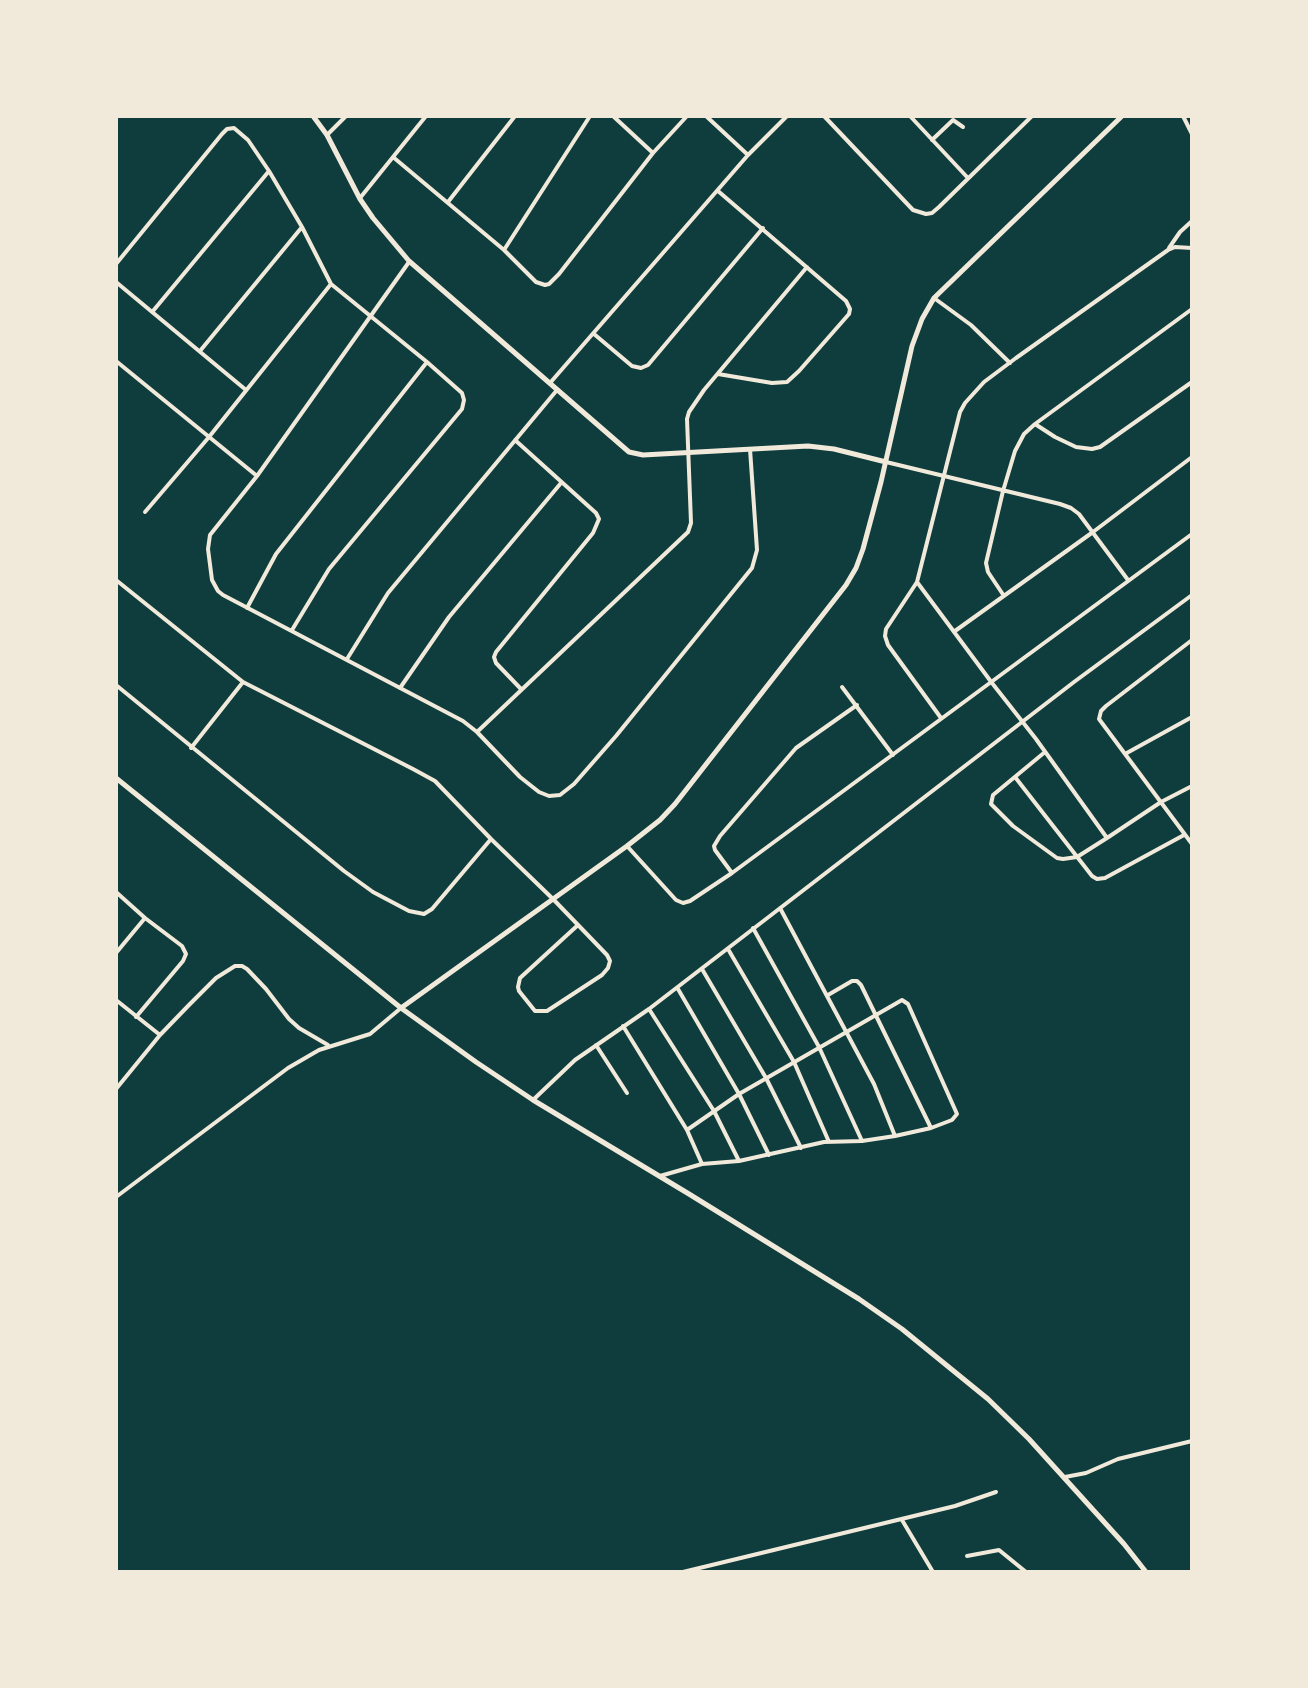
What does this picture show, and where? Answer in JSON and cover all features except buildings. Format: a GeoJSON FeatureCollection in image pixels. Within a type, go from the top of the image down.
{"type":"FeatureCollection","features":[{"type":"Feature","properties":{"kind":"street"},"geometry":{"type":"LineString","coordinates":[[313,116],[327,135],[360,199],[383,232],[409,261],[629,452],[643,455],[820,447],[1060,504],[1079,514],[1128,580]]}},
{"type":"Feature","properties":{"kind":"street"},"geometry":{"type":"LineString","coordinates":[[327,135],[346,116]]}},
{"type":"Feature","properties":{"kind":"street"},"geometry":{"type":"LineString","coordinates":[[360,199],[426,116]]}},
{"type":"Feature","properties":{"kind":"street"},"geometry":{"type":"LineString","coordinates":[[448,202],[515,116]]}},
{"type":"Feature","properties":{"kind":"street"},"geometry":{"type":"LineString","coordinates":[[504,250],[590,116]]}},
{"type":"Feature","properties":{"kind":"street"},"geometry":{"type":"LineString","coordinates":[[613,116],[653,153]]}},
{"type":"Feature","properties":{"kind":"street"},"geometry":{"type":"LineString","coordinates":[[393,157],[504,250],[536,282],[545,285],[559,274],[653,153],[687,116]]}},
{"type":"Feature","properties":{"kind":"street"},"geometry":{"type":"LineString","coordinates":[[706,116],[748,155]]}},
{"type":"Feature","properties":{"kind":"street"},"geometry":{"type":"LineString","coordinates":[[550,383],[748,155],[787,116]]}},
{"type":"Feature","properties":{"kind":"street"},"geometry":{"type":"LineString","coordinates":[[824,116],[913,210],[926,214],[932,213],[1032,116]]}},
{"type":"Feature","properties":{"kind":"street"},"geometry":{"type":"LineString","coordinates":[[910,116],[967,177]]}},
{"type":"Feature","properties":{"kind":"street"},"geometry":{"type":"LineString","coordinates":[[116,1197],[309,1054],[370,1034],[401,1008],[627,846],[675,804],[846,585],[856,568],[886,462],[912,346],[934,298],[1122,116]]}},
{"type":"Feature","properties":{"kind":"street"},"geometry":{"type":"LineString","coordinates":[[1183,116],[1192,134]]}},
{"type":"Feature","properties":{"kind":"street"},"geometry":{"type":"LineString","coordinates":[[932,140],[951,121],[963,127]]}},
{"type":"Feature","properties":{"kind":"street"},"geometry":{"type":"LineString","coordinates":[[116,264],[227,129],[234,128],[248,140],[269,171],[331,284],[462,393],[462,409],[335,562],[292,630]]}},
{"type":"Feature","properties":{"kind":"street"},"geometry":{"type":"LineString","coordinates":[[153,311],[269,171]]}},
{"type":"Feature","properties":{"kind":"street"},"geometry":{"type":"LineString","coordinates":[[718,191],[849,304],[849,314],[787,382],[772,383],[718,374]]}},
{"type":"Feature","properties":{"kind":"street"},"geometry":{"type":"LineString","coordinates":[[1168,250],[1192,221]]}},
{"type":"Feature","properties":{"kind":"street"},"geometry":{"type":"LineString","coordinates":[[200,351],[302,227]]}},
{"type":"Feature","properties":{"kind":"street"},"geometry":{"type":"LineString","coordinates":[[594,334],[632,366],[641,368],[648,365],[763,228]]}},
{"type":"Feature","properties":{"kind":"street"},"geometry":{"type":"LineString","coordinates":[[941,718],[888,645],[885,636],[886,629],[917,582],[960,412],[984,382],[1010,363],[1168,250],[1189,248]]}},
{"type":"Feature","properties":{"kind":"street"},"geometry":{"type":"LineString","coordinates":[[409,261],[257,476],[213,531],[208,542],[212,580],[223,595],[452,714],[477,732],[520,777],[539,792],[549,796],[560,795],[574,784],[752,568],[757,550],[750,449]]}},
{"type":"Feature","properties":{"kind":"street"},"geometry":{"type":"LineString","coordinates":[[477,732],[686,536],[691,523],[689,412],[694,402],[807,267]]}},
{"type":"Feature","properties":{"kind":"street"},"geometry":{"type":"LineString","coordinates":[[116,282],[246,390]]}},
{"type":"Feature","properties":{"kind":"street"},"geometry":{"type":"LineString","coordinates":[[145,512],[331,284]]}},
{"type":"Feature","properties":{"kind":"street"},"geometry":{"type":"LineString","coordinates":[[934,298],[959,315],[1010,363]]}},
{"type":"Feature","properties":{"kind":"street"},"geometry":{"type":"LineString","coordinates":[[1004,596],[988,572],[986,563],[1003,491],[1024,434],[1192,309]]}},
{"type":"Feature","properties":{"kind":"street"},"geometry":{"type":"LineString","coordinates":[[116,361],[257,476]]}},
{"type":"Feature","properties":{"kind":"street"},"geometry":{"type":"LineString","coordinates":[[247,608],[276,554],[427,362]]}},
{"type":"Feature","properties":{"kind":"street"},"geometry":{"type":"LineString","coordinates":[[1035,424],[1076,447],[1100,447],[1192,382]]}},
{"type":"Feature","properties":{"kind":"street"},"geometry":{"type":"LineString","coordinates":[[347,659],[388,593],[557,390]]}},
{"type":"Feature","properties":{"kind":"street"},"geometry":{"type":"LineString","coordinates":[[515,440],[599,516],[593,533],[496,652],[496,663],[521,689]]}},
{"type":"Feature","properties":{"kind":"street"},"geometry":{"type":"LineString","coordinates":[[955,631],[1192,457]]}},
{"type":"Feature","properties":{"kind":"street"},"geometry":{"type":"LineString","coordinates":[[400,688],[449,617],[562,482]]}},
{"type":"Feature","properties":{"kind":"street"},"geometry":{"type":"LineString","coordinates":[[627,846],[676,900],[683,903],[690,901],[1192,534]]}},
{"type":"Feature","properties":{"kind":"street"},"geometry":{"type":"LineString","coordinates":[[116,580],[243,682],[430,778],[553,899],[607,955],[610,961],[602,975],[547,1011],[535,1011],[519,991],[520,978],[578,925]]}},
{"type":"Feature","properties":{"kind":"street"},"geometry":{"type":"LineString","coordinates":[[917,582],[1107,838]]}},
{"type":"Feature","properties":{"kind":"street"},"geometry":{"type":"LineString","coordinates":[[533,1100],[563,1069],[677,988],[1192,595]]}},
{"type":"Feature","properties":{"kind":"street"},"geometry":{"type":"LineString","coordinates":[[1192,640],[1101,711],[1099,719],[1192,844]]}},
{"type":"Feature","properties":{"kind":"street"},"geometry":{"type":"LineString","coordinates":[[191,748],[243,682]]}},
{"type":"Feature","properties":{"kind":"street"},"geometry":{"type":"LineString","coordinates":[[116,685],[344,871],[373,892],[416,914],[432,909],[491,839]]}},
{"type":"Feature","properties":{"kind":"street"},"geometry":{"type":"LineString","coordinates":[[842,687],[893,755]]}},
{"type":"Feature","properties":{"kind":"street"},"geometry":{"type":"LineString","coordinates":[[732,873],[715,850],[720,836],[796,748],[857,705]]}},
{"type":"Feature","properties":{"kind":"street"},"geometry":{"type":"LineString","coordinates":[[1125,754],[1192,717]]}},
{"type":"Feature","properties":{"kind":"street"},"geometry":{"type":"LineString","coordinates":[[1045,752],[993,795],[991,802],[1013,826],[1051,855],[1063,859],[1077,857],[1161,802],[1192,786]]}},
{"type":"Feature","properties":{"kind":"street"},"geometry":{"type":"LineString","coordinates":[[1015,777],[1092,876],[1101,879],[1184,835]]}},
{"type":"Feature","properties":{"kind":"street"},"geometry":{"type":"LineString","coordinates":[[116,778],[401,1008],[533,1100],[881,1314],[988,1399],[1065,1477],[1146,1572]]}},
{"type":"Feature","properties":{"kind":"street"},"geometry":{"type":"LineString","coordinates":[[116,892],[182,946],[186,954],[136,1017]]}},
{"type":"Feature","properties":{"kind":"street"},"geometry":{"type":"LineString","coordinates":[[780,908],[881,1098],[895,1136]]}},
{"type":"Feature","properties":{"kind":"street"},"geometry":{"type":"LineString","coordinates":[[116,953],[145,918]]}},
{"type":"Feature","properties":{"kind":"street"},"geometry":{"type":"LineString","coordinates":[[753,928],[819,1047],[862,1141]]}},
{"type":"Feature","properties":{"kind":"street"},"geometry":{"type":"LineString","coordinates":[[728,949],[794,1062],[829,1142]]}},
{"type":"Feature","properties":{"kind":"street"},"geometry":{"type":"LineString","coordinates":[[116,1089],[160,1035],[216,978],[232,967],[247,969],[289,1019],[329,1046]]}},
{"type":"Feature","properties":{"kind":"street"},"geometry":{"type":"LineString","coordinates":[[702,969],[766,1078],[801,1148]]}},
{"type":"Feature","properties":{"kind":"street"},"geometry":{"type":"LineString","coordinates":[[827,995],[849,982],[857,981],[863,988],[931,1128]]}},
{"type":"Feature","properties":{"kind":"street"},"geometry":{"type":"LineString","coordinates":[[677,988],[739,1094],[769,1155]]}},
{"type":"Feature","properties":{"kind":"street"},"geometry":{"type":"LineString","coordinates":[[116,1000],[160,1035]]}},
{"type":"Feature","properties":{"kind":"street"},"geometry":{"type":"LineString","coordinates":[[660,1176],[702,1164],[739,1161],[829,1142],[895,1136],[931,1128],[955,1119],[957,1114],[908,1004],[899,1000],[739,1094],[687,1130]]}},
{"type":"Feature","properties":{"kind":"street"},"geometry":{"type":"LineString","coordinates":[[649,1009],[714,1111],[739,1161]]}},
{"type":"Feature","properties":{"kind":"street"},"geometry":{"type":"LineString","coordinates":[[623,1026],[687,1130],[702,1164]]}},
{"type":"Feature","properties":{"kind":"street"},"geometry":{"type":"LineString","coordinates":[[596,1045],[627,1093]]}},
{"type":"Feature","properties":{"kind":"street"},"geometry":{"type":"LineString","coordinates":[[116,1073],[124,1079]]}},
{"type":"Feature","properties":{"kind":"street"},"geometry":{"type":"LineString","coordinates":[[1065,1477],[1086,1473],[1118,1459],[1192,1441]]}},
{"type":"Feature","properties":{"kind":"street"},"geometry":{"type":"LineString","coordinates":[[683,1572],[902,1520],[996,1492]]}},
{"type":"Feature","properties":{"kind":"street"},"geometry":{"type":"LineString","coordinates":[[902,1520],[933,1572]]}},
{"type":"Feature","properties":{"kind":"street"},"geometry":{"type":"LineString","coordinates":[[967,1556],[999,1550],[1026,1572]]}}]}
